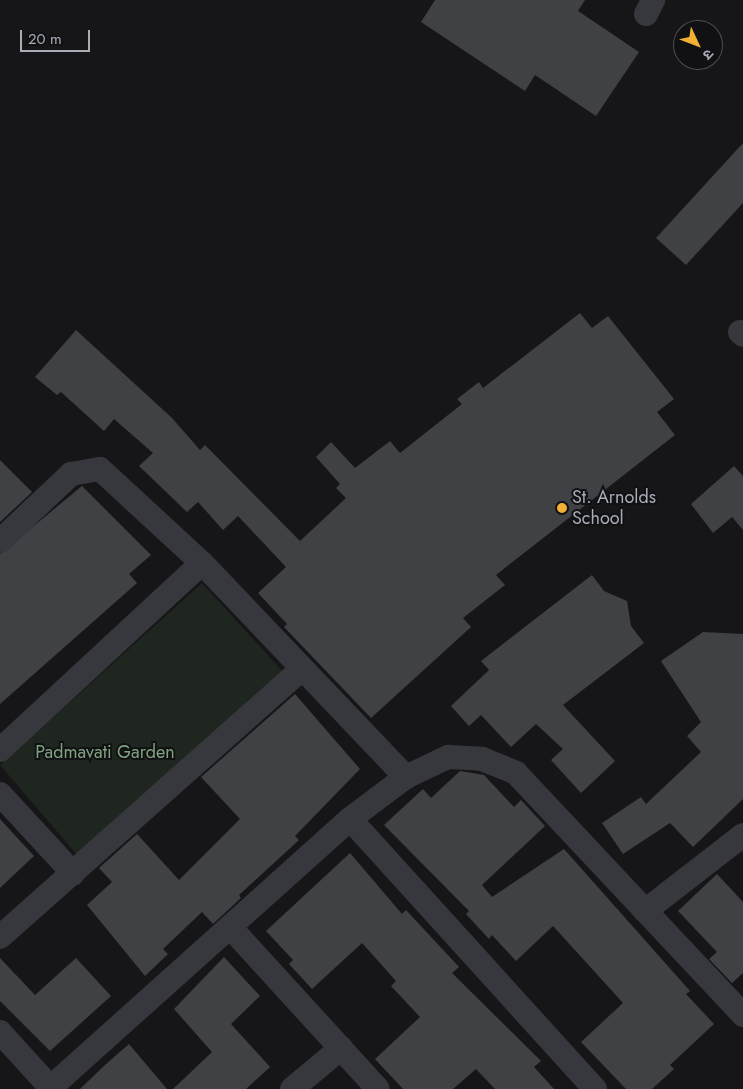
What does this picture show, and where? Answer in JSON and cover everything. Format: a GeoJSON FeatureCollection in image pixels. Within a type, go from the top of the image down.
{"type":"FeatureCollection","features":[{"type":"Feature","properties":{"kind":"street"},"geometry":{"type":"LineString","coordinates":[[0,541],[71,474],[100,469],[202,563],[300,671],[406,777]]}},
{"type":"Feature","properties":{"kind":"street"},"geometry":{"type":"LineString","coordinates":[[0,750],[202,563]]}},
{"type":"Feature","properties":{"kind":"street"},"geometry":{"type":"LineString","coordinates":[[0,937],[300,671]]}},
{"type":"Feature","properties":{"kind":"street"},"geometry":{"type":"LineString","coordinates":[[0,1032],[50,1088],[350,818],[406,777],[448,757],[482,758],[516,773],[743,1015]]}},
{"type":"Feature","properties":{"kind":"street"},"geometry":{"type":"LineString","coordinates":[[0,794],[73,873]]}},
{"type":"Feature","properties":{"kind":"street"},"geometry":{"type":"LineString","coordinates":[[350,818],[595,1089]]}},
{"type":"Feature","properties":{"kind":"street"},"geometry":{"type":"LineString","coordinates":[[645,911],[741,841]]}},
{"type":"Feature","properties":{"kind":"street"},"geometry":{"type":"LineString","coordinates":[[230,928],[378,1089]]}},
{"type":"Feature","properties":{"kind":"street"},"geometry":{"type":"LineString","coordinates":[[292,1089],[341,1048]]}},
{"type":"Feature","properties":{"kind":"green space","name":"Padmavati Garden"},"geometry":{"type":"Polygon","coordinates":[[[202,583],[284,673],[79,857],[0,765],[202,583]]]}},
{"type":"Feature","properties":{"kind":"building"},"geometry":{"type":"Polygon","coordinates":[[[435,0],[585,0],[578,11],[639,52],[596,116],[535,75],[525,91],[421,22],[435,0]]]}},
{"type":"Feature","properties":{"kind":"building"},"geometry":{"type":"Polygon","coordinates":[[[743,143],[743,203],[686,265],[656,238],[743,143]]]}},
{"type":"Feature","properties":{"kind":"building"},"geometry":{"type":"Polygon","coordinates":[[[580,313],[592,328],[608,316],[674,399],[657,412],[675,435],[496,575],[505,585],[463,618],[471,627],[371,718],[284,627],[287,624],[258,593],[286,567],[238,516],[223,530],[198,502],[187,512],[139,466],[153,453],[114,419],[104,431],[61,392],[57,395],[35,377],[76,330],[172,418],[200,450],[205,445],[300,541],[346,498],[336,488],[340,484],[316,457],[331,442],[355,468],[390,441],[400,453],[462,404],[457,399],[479,382],[483,388],[580,313]]]}},
{"type":"Feature","properties":{"kind":"building"},"geometry":{"type":"Polygon","coordinates":[[[0,460],[32,492],[0,522],[0,460]]]}},
{"type":"Feature","properties":{"kind":"building"},"geometry":{"type":"Polygon","coordinates":[[[734,466],[743,476],[743,530],[732,517],[713,533],[691,504],[734,466]]]}},
{"type":"Feature","properties":{"kind":"building"},"geometry":{"type":"Polygon","coordinates":[[[82,486],[151,555],[129,574],[137,583],[0,704],[0,554],[82,486]]]}},
{"type":"Feature","properties":{"kind":"building"},"geometry":{"type":"Polygon","coordinates":[[[592,575],[604,591],[627,601],[631,626],[644,643],[563,705],[615,761],[581,793],[551,760],[563,749],[536,724],[511,747],[481,715],[469,726],[451,706],[489,670],[481,661],[592,575]]]}},
{"type":"Feature","properties":{"kind":"building"},"geometry":{"type":"Polygon","coordinates":[[[703,632],[743,634],[743,799],[693,847],[670,823],[623,854],[602,823],[641,797],[646,804],[701,752],[687,736],[701,722],[661,661],[703,632]]]}},
{"type":"Feature","properties":{"kind":"building"},"geometry":{"type":"Polygon","coordinates":[[[295,694],[360,769],[295,836],[299,840],[239,895],[241,898],[213,924],[202,912],[163,949],[168,954],[145,976],[87,905],[112,882],[99,868],[137,834],[179,880],[240,819],[201,777],[295,694]]]}},
{"type":"Feature","properties":{"kind":"building"},"geometry":{"type":"Polygon","coordinates":[[[460,771],[484,775],[514,807],[521,800],[545,826],[482,885],[492,897],[564,849],[690,991],[686,994],[714,1024],[670,1065],[674,1069],[652,1089],[626,1089],[581,1042],[623,1003],[553,926],[516,961],[492,935],[489,939],[466,914],[469,911],[384,825],[423,789],[431,798],[460,771]]]}},
{"type":"Feature","properties":{"kind":"building"},"geometry":{"type":"Polygon","coordinates":[[[0,819],[34,856],[0,888],[0,819]]]}},
{"type":"Feature","properties":{"kind":"building"},"geometry":{"type":"Polygon","coordinates":[[[350,853],[402,914],[406,910],[459,967],[452,973],[541,1061],[534,1067],[554,1089],[495,1089],[476,1069],[453,1089],[403,1089],[375,1059],[420,1017],[391,986],[396,981],[362,943],[312,989],[289,964],[293,960],[266,931],[350,853]]]}},
{"type":"Feature","properties":{"kind":"building"},"geometry":{"type":"Polygon","coordinates":[[[717,874],[743,902],[743,973],[732,983],[709,959],[717,952],[678,911],[717,874]]]}},
{"type":"Feature","properties":{"kind":"building"},"geometry":{"type":"Polygon","coordinates":[[[224,957],[260,996],[231,1024],[270,1067],[246,1089],[173,1089],[212,1052],[174,1009],[224,957]]]}},
{"type":"Feature","properties":{"kind":"building"},"geometry":{"type":"Polygon","coordinates":[[[0,958],[35,995],[76,958],[111,996],[50,1051],[0,1001],[0,958]]]}},
{"type":"Feature","properties":{"kind":"building"},"geometry":{"type":"Polygon","coordinates":[[[129,1044],[167,1089],[80,1089],[106,1064],[129,1044]]]}},
{"type":"Feature","properties":{"kind":"place","name":"St. Arnolds School"},"geometry":{"type":"Point","coordinates":[562,508]}}]}
